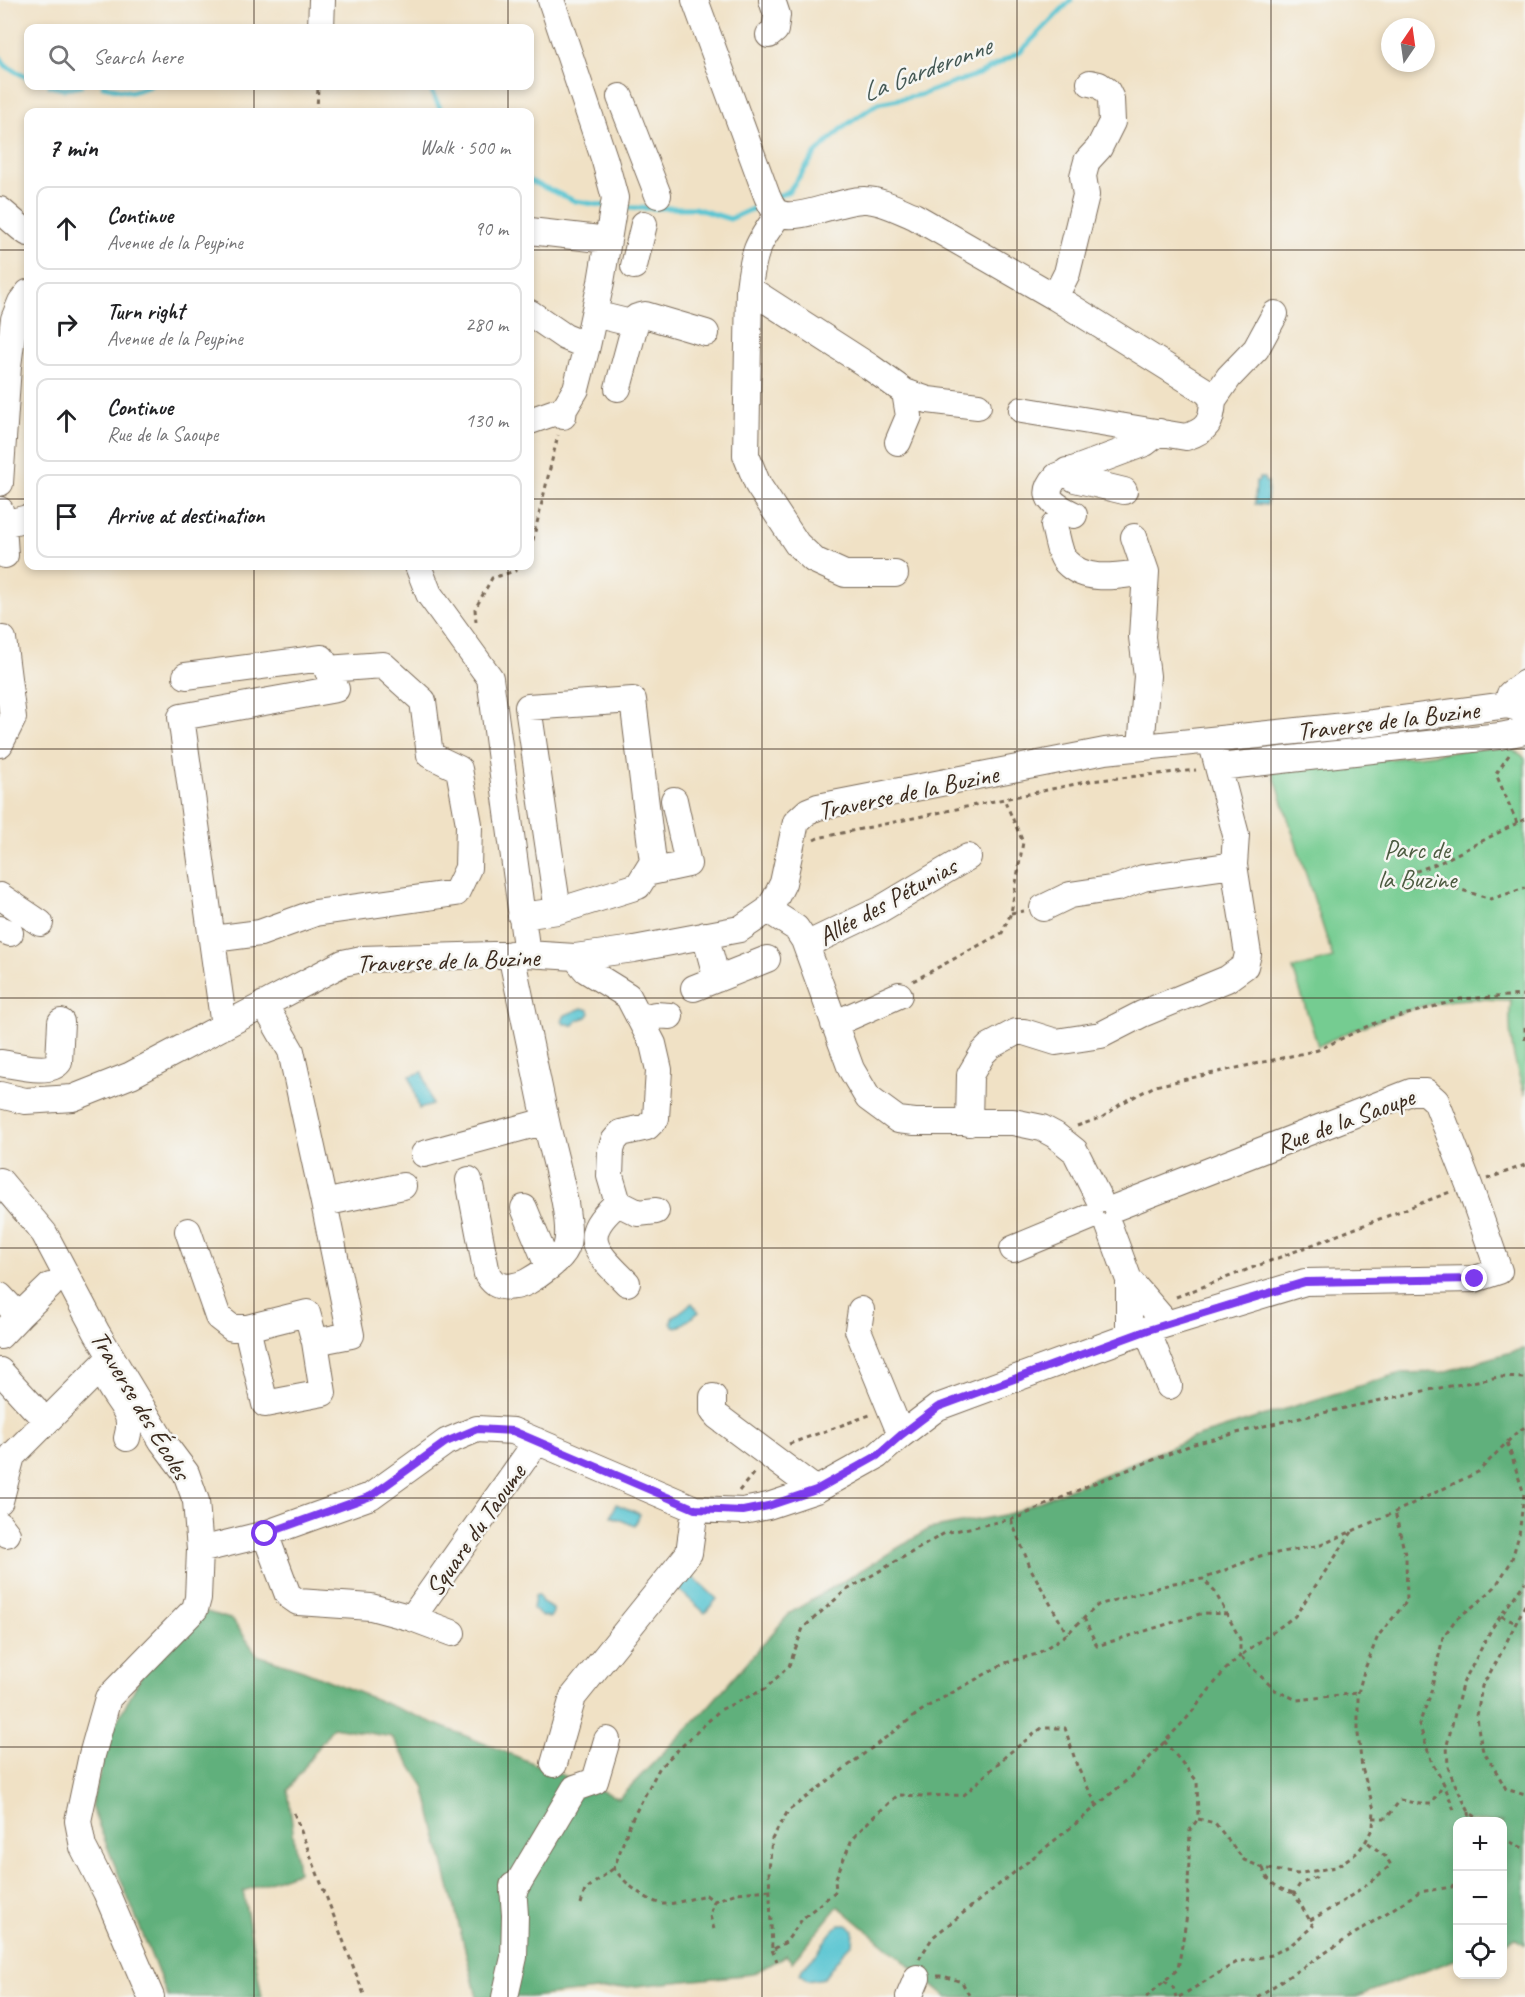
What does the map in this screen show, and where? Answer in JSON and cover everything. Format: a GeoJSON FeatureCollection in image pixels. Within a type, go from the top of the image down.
{"type":"FeatureCollection","features":[{"type":"Feature","properties":{"kind":"street"},"geometry":{"type":"LineString","coordinates":[[321,24],[322,0]]}},
{"type":"Feature","properties":{"kind":"street"},"geometry":{"type":"LineString","coordinates":[[695,0],[772,205],[789,216],[853,200],[868,199],[914,216],[1055,297],[1208,392],[1213,400]]}},
{"type":"Feature","properties":{"kind":"street"},"geometry":{"type":"LineString","coordinates":[[769,35],[775,30],[777,15],[772,0]]}},
{"type":"Feature","properties":{"kind":"street"},"geometry":{"type":"LineString","coordinates":[[534,420],[563,412],[576,389],[594,314],[611,221],[605,161],[557,6]]}},
{"type":"Feature","properties":{"kind":"street"},"geometry":{"type":"LineString","coordinates":[[1055,297],[1067,273],[1086,195],[1083,176],[1087,161],[1099,148],[1112,122],[1111,99],[1107,91],[1090,82]]}},
{"type":"Feature","properties":{"kind":"street"},"geometry":{"type":"LineString","coordinates":[[620,97],[658,195]]}},
{"type":"Feature","properties":{"kind":"street"},"geometry":{"type":"LineString","coordinates":[[605,161],[640,148]]}},
{"type":"Feature","properties":{"kind":"street"},"geometry":{"type":"LineString","coordinates":[[772,205],[752,262],[749,289],[746,455],[758,485],[797,544],[814,560],[845,574],[894,574]]}},
{"type":"Feature","properties":{"kind":"street"},"geometry":{"type":"LineString","coordinates":[[0,210],[24,230]]}},
{"type":"Feature","properties":{"kind":"street"},"geometry":{"type":"LineString","coordinates":[[534,231],[611,221],[643,227],[634,266]]}},
{"type":"Feature","properties":{"kind":"street"},"geometry":{"type":"LineString","coordinates":[[749,289],[905,392],[928,400],[978,406]]}},
{"type":"Feature","properties":{"kind":"street"},"geometry":{"type":"LineString","coordinates":[[0,483],[18,366],[14,319],[24,298]]}},
{"type":"Feature","properties":{"kind":"street"},"geometry":{"type":"LineString","coordinates":[[594,314],[635,324]]}},
{"type":"Feature","properties":{"kind":"street"},"geometry":{"type":"LineString","coordinates":[[1022,410],[1186,437],[1200,432],[1209,422],[1213,400],[1229,377],[1256,349],[1275,314]]}},
{"type":"Feature","properties":{"kind":"street"},"geometry":{"type":"LineString","coordinates":[[618,388],[637,317],[645,315],[706,333]]}},
{"type":"Feature","properties":{"kind":"street"},"geometry":{"type":"LineString","coordinates":[[534,317],[565,336],[587,346]]}},
{"type":"Feature","properties":{"kind":"street"},"geometry":{"type":"LineString","coordinates":[[898,442],[909,416],[905,392]]}},
{"type":"Feature","properties":{"kind":"street"},"geometry":{"type":"LineString","coordinates":[[1146,572],[1093,577],[1077,570],[1065,561],[1064,521],[1048,495],[1048,486],[1067,471],[1145,443],[1159,432]]}},
{"type":"Feature","properties":{"kind":"street"},"geometry":{"type":"LineString","coordinates":[[1067,471],[1075,479],[1124,491]]}},
{"type":"Feature","properties":{"kind":"street"},"geometry":{"type":"LineString","coordinates":[[5,555],[1,520],[24,518]]}},
{"type":"Feature","properties":{"kind":"street"},"geometry":{"type":"LineString","coordinates":[[1134,537],[1146,572],[1142,638],[1146,676],[1141,747]]}},
{"type":"Feature","properties":{"kind":"street"},"geometry":{"type":"LineString","coordinates":[[420,570],[429,594],[482,666],[490,678],[492,687],[521,916],[519,954],[546,1121],[566,1209],[568,1232],[565,1249],[557,1260],[527,1282],[513,1287],[496,1284],[487,1275],[469,1180]]}},
{"type":"Feature","properties":{"kind":"street"},"geometry":{"type":"LineString","coordinates":[[0,744],[13,718],[3,639]]}},
{"type":"Feature","properties":{"kind":"street"},"geometry":{"type":"LineString","coordinates":[[186,676],[322,658],[336,689],[181,717],[224,1026]]}},
{"type":"Feature","properties":{"kind":"street"},"geometry":{"type":"LineString","coordinates":[[213,939],[261,933],[315,913],[456,893],[468,868],[470,824],[459,769],[430,755],[423,701],[383,665],[327,669]]}},
{"type":"Feature","properties":{"kind":"street"},"geometry":{"type":"LineString","coordinates":[[1516,708],[1510,694],[1525,682]]}},
{"type":"Feature","properties":{"kind":"street"},"geometry":{"type":"LineString","coordinates":[[521,916],[558,910],[638,886],[652,862],[633,700],[528,706],[558,910]]}},
{"type":"Feature","properties":{"kind":"street","name":"Traverse de la Buzine"},"geometry":{"type":"LineString","coordinates":[[0,1095],[30,1101],[73,1098],[131,1076],[343,963],[362,959],[519,954],[576,957],[740,929],[768,910],[783,883],[796,822],[808,811],[818,807],[1105,751],[1516,708]]}},
{"type":"Feature","properties":{"kind":"street"},"geometry":{"type":"LineString","coordinates":[[1219,767],[1500,736],[1519,740]]}},
{"type":"Feature","properties":{"kind":"street"},"geometry":{"type":"LineString","coordinates":[[969,1123],[970,1075],[983,1053],[1007,1037],[1016,1032],[1024,1032],[1056,1042],[1101,1035],[1142,1014],[1227,979],[1245,966],[1248,954],[1234,865],[1236,835],[1211,740]]}},
{"type":"Feature","properties":{"kind":"street"},"geometry":{"type":"LineString","coordinates":[[646,873],[688,864],[674,800]]}},
{"type":"Feature","properties":{"kind":"street","name":"Allée des Pétunias"},"geometry":{"type":"LineString","coordinates":[[806,945],[879,910],[968,857]]}},
{"type":"Feature","properties":{"kind":"street"},"geometry":{"type":"LineString","coordinates":[[1043,908],[1070,895],[1117,888],[1143,878],[1234,865]]}},
{"type":"Feature","properties":{"kind":"street"},"geometry":{"type":"LineString","coordinates":[[0,896],[40,923]]}},
{"type":"Feature","properties":{"kind":"street"},"geometry":{"type":"LineString","coordinates":[[768,910],[796,927],[806,945],[851,1069],[868,1098],[898,1120],[1013,1122],[1042,1128],[1075,1151],[1104,1212],[1129,1280],[1149,1324],[1169,1386]]}},
{"type":"Feature","properties":{"kind":"street"},"geometry":{"type":"LineString","coordinates":[[705,935],[706,983],[767,959]]}},
{"type":"Feature","properties":{"kind":"street"},"geometry":{"type":"LineString","coordinates":[[576,957],[586,970],[628,996],[653,1044],[659,1070],[656,1118],[647,1127],[621,1134],[614,1141],[611,1150],[610,1176],[618,1203],[638,1213],[656,1210]]}},
{"type":"Feature","properties":{"kind":"street"},"geometry":{"type":"LineString","coordinates":[[834,1024],[907,987]]}},
{"type":"Feature","properties":{"kind":"street"},"geometry":{"type":"LineString","coordinates":[[264,1004],[291,1051],[351,1335],[315,1342]]}},
{"type":"Feature","properties":{"kind":"street"},"geometry":{"type":"LineString","coordinates":[[640,1019],[655,1015],[670,1016]]}},
{"type":"Feature","properties":{"kind":"street"},"geometry":{"type":"LineString","coordinates":[[0,1063],[46,1069],[55,1067],[59,1062],[61,1022]]}},
{"type":"Feature","properties":{"kind":"street"},"geometry":{"type":"LineString","coordinates":[[0,1107],[30,1101],[31,1067]]}},
{"type":"Feature","properties":{"kind":"street","name":"Rue de la Saoupe"},"geometry":{"type":"LineString","coordinates":[[1012,1249],[1411,1092],[1426,1092],[1436,1101],[1499,1271],[1475,1279],[1305,1282],[1149,1324]]}},
{"type":"Feature","properties":{"kind":"street"},"geometry":{"type":"LineString","coordinates":[[424,1154],[546,1121]]}},
{"type":"Feature","properties":{"kind":"street","name":"Traverse des Écoles"},"geometry":{"type":"LineString","coordinates":[[0,1180],[44,1233],[96,1333],[162,1441],[186,1473],[196,1501],[200,1550],[198,1598],[195,1609],[108,1698],[92,1755],[78,1821],[83,1846],[106,1892],[151,1997]]}},
{"type":"Feature","properties":{"kind":"street"},"geometry":{"type":"LineString","coordinates":[[324,1203],[403,1186]]}},
{"type":"Feature","properties":{"kind":"street"},"geometry":{"type":"LineString","coordinates":[[618,1203],[603,1216],[595,1230],[594,1239],[602,1258],[627,1283]]}},
{"type":"Feature","properties":{"kind":"street"},"geometry":{"type":"LineString","coordinates":[[524,1208],[549,1266]]}},
{"type":"Feature","properties":{"kind":"street"},"geometry":{"type":"LineString","coordinates":[[188,1231],[218,1317],[232,1328],[247,1328],[307,1313],[315,1342],[322,1393],[265,1404],[247,1328]]}},
{"type":"Feature","properties":{"kind":"street"},"geometry":{"type":"LineString","coordinates":[[1129,1280],[1149,1324]]}},
{"type":"Feature","properties":{"kind":"street"},"geometry":{"type":"LineString","coordinates":[[0,1336],[50,1286]]}},
{"type":"Feature","properties":{"kind":"street"},"geometry":{"type":"LineString","coordinates":[[0,1296],[19,1316]]}},
{"type":"Feature","properties":{"kind":"street"},"geometry":{"type":"LineString","coordinates":[[861,1310],[858,1330],[901,1435]]}},
{"type":"Feature","properties":{"kind":"street"},"geometry":{"type":"LineString","coordinates":[[200,1550],[265,1534],[371,1496],[446,1442],[477,1429],[513,1431],[695,1509],[743,1511],[768,1506],[816,1490],[877,1456],[938,1407],[1149,1324]]}},
{"type":"Feature","properties":{"kind":"street"},"geometry":{"type":"LineString","coordinates":[[111,1358],[108,1383],[129,1416],[130,1426],[127,1438]]}},
{"type":"Feature","properties":{"kind":"street"},"geometry":{"type":"LineString","coordinates":[[0,1501],[12,1456],[111,1358]]}},
{"type":"Feature","properties":{"kind":"street"},"geometry":{"type":"LineString","coordinates":[[0,1371],[34,1408]]}},
{"type":"Feature","properties":{"kind":"street"},"geometry":{"type":"LineString","coordinates":[[713,1397],[713,1411],[717,1416],[816,1490]]}},
{"type":"Feature","properties":{"kind":"street","name":"Square du Taoume"},"geometry":{"type":"LineString","coordinates":[[412,1618],[537,1441]]}},
{"type":"Feature","properties":{"kind":"street"},"geometry":{"type":"LineString","coordinates":[[554,1764],[573,1697],[689,1553],[695,1509]]}},
{"type":"Feature","properties":{"kind":"street","name":"Square du Taoume"},"geometry":{"type":"LineString","coordinates":[[265,1534],[288,1595],[298,1602],[371,1606],[452,1633]]}},
{"type":"Feature","properties":{"kind":"street"},"geometry":{"type":"LineString","coordinates":[[506,1997],[514,1957],[513,1889],[575,1788],[595,1780],[607,1740]]}},
{"type":"Feature","properties":{"kind":"street"},"geometry":{"type":"LineString","coordinates":[[514,1957],[521,1962],[522,1969],[516,1997]]}},
{"type":"Feature","properties":{"kind":"path"},"geometry":{"type":"LineString","coordinates":[[317,108],[318,90]]}},
{"type":"Feature","properties":{"kind":"path"},"geometry":{"type":"LineString","coordinates":[[534,536],[563,412]]}},
{"type":"Feature","properties":{"kind":"path"},"geometry":{"type":"LineString","coordinates":[[478,632],[475,609],[492,578],[516,570]]}},
{"type":"Feature","properties":{"kind":"path"},"geometry":{"type":"LineString","coordinates":[[1517,824],[1496,774],[1519,740]]}},
{"type":"Feature","properties":{"kind":"path"},"geometry":{"type":"LineString","coordinates":[[789,854],[818,838],[1004,799],[1090,782],[1219,767]]}},
{"type":"Feature","properties":{"kind":"path"},"geometry":{"type":"LineString","coordinates":[[907,987],[1002,933],[1011,913],[1023,842],[1004,799]]}},
{"type":"Feature","properties":{"kind":"path"},"geometry":{"type":"LineString","coordinates":[[1525,819],[1441,862],[1403,876],[1403,887],[1445,885],[1491,899],[1525,888]]}},
{"type":"Feature","properties":{"kind":"path"},"geometry":{"type":"LineString","coordinates":[[1068,1129],[1103,1117],[1155,1086],[1318,1050],[1372,1024],[1461,999],[1525,995]]}},
{"type":"Feature","properties":{"kind":"path"},"geometry":{"type":"LineString","coordinates":[[1525,1027],[1525,1040]]}},
{"type":"Feature","properties":{"kind":"path"},"geometry":{"type":"LineString","coordinates":[[1149,1324],[1469,1185],[1525,1165]]}},
{"type":"Feature","properties":{"kind":"path"},"geometry":{"type":"LineString","coordinates":[[581,1904],[585,1890],[614,1868],[631,1821],[660,1767],[720,1710],[765,1689],[789,1666],[803,1629],[845,1591],[945,1533],[1010,1519],[1194,1443],[1418,1392],[1499,1377],[1525,1378]]}},
{"type":"Feature","properties":{"kind":"path"},"geometry":{"type":"LineString","coordinates":[[777,1961],[772,1950],[769,1870],[772,1839],[789,1811],[925,1708],[1005,1663],[1037,1654],[1067,1634],[1098,1605],[1174,1583],[1203,1579],[1260,1556],[1321,1545],[1395,1512],[1478,1472],[1517,1431],[1525,1427]]}},
{"type":"Feature","properties":{"kind":"path"},"geometry":{"type":"LineString","coordinates":[[1454,1810],[1444,1784],[1432,1763],[1419,1724],[1430,1696],[1443,1637],[1456,1619],[1495,1587],[1511,1562],[1519,1535],[1524,1494],[1507,1442]]}},
{"type":"Feature","properties":{"kind":"path"},"geometry":{"type":"LineString","coordinates":[[1198,1819],[1215,1823],[1244,1860],[1263,1868],[1296,1874],[1336,1867],[1358,1852],[1366,1841],[1373,1827],[1374,1809],[1362,1768],[1358,1734],[1358,1693],[1378,1636],[1407,1601],[1406,1558],[1395,1512]]}},
{"type":"Feature","properties":{"kind":"path"},"geometry":{"type":"LineString","coordinates":[[1010,1519],[1031,1569],[1067,1634]]}},
{"type":"Feature","properties":{"kind":"path"},"geometry":{"type":"LineString","coordinates":[[970,1997],[962,1982],[943,1976],[913,1988],[916,1964],[933,1937],[1134,1774],[1186,1718],[1225,1670],[1240,1656],[1295,1616],[1353,1531]]}},
{"type":"Feature","properties":{"kind":"path"},"geometry":{"type":"LineString","coordinates":[[1203,1579],[1215,1592],[1240,1639],[1240,1656],[1275,1690],[1297,1700],[1358,1693]]}},
{"type":"Feature","properties":{"kind":"path"},"geometry":{"type":"LineString","coordinates":[[1470,1817],[1448,1767],[1447,1745],[1462,1685],[1482,1645],[1525,1582]]}},
{"type":"Feature","properties":{"kind":"path"},"geometry":{"type":"LineString","coordinates":[[1525,1605],[1482,1686],[1477,1716],[1483,1751],[1506,1790],[1525,1795]]}},
{"type":"Feature","properties":{"kind":"path"},"geometry":{"type":"LineString","coordinates":[[1084,1618],[1097,1646],[1203,1613],[1227,1614]]}},
{"type":"Feature","properties":{"kind":"path"},"geometry":{"type":"LineString","coordinates":[[1501,1616],[1516,1623]]}},
{"type":"Feature","properties":{"kind":"path"},"geometry":{"type":"LineString","coordinates":[[772,1950],[786,1942],[803,1918],[836,1891],[835,1880],[852,1839],[898,1795],[964,1795],[1008,1754],[1042,1728],[1065,1728],[1077,1766],[1097,1806]]}},
{"type":"Feature","properties":{"kind":"path"},"geometry":{"type":"LineString","coordinates":[[1146,1997],[1178,1969],[1187,1915],[1190,1830],[1198,1819],[1197,1781],[1164,1741]]}},
{"type":"Feature","properties":{"kind":"path"},"geometry":{"type":"LineString","coordinates":[[1373,1818],[1387,1818],[1400,1800],[1431,1804],[1444,1784]]}},
{"type":"Feature","properties":{"kind":"path"},"geometry":{"type":"LineString","coordinates":[[1469,1812],[1477,1817]]}},
{"type":"Feature","properties":{"kind":"path"},"geometry":{"type":"LineString","coordinates":[[294,1814],[365,1997]]}},
{"type":"Feature","properties":{"kind":"path"},"geometry":{"type":"LineString","coordinates":[[1507,1840],[1525,1850]]}},
{"type":"Feature","properties":{"kind":"path"},"geometry":{"type":"LineString","coordinates":[[1309,1920],[1331,1909],[1391,1865],[1386,1857],[1366,1841]]}},
{"type":"Feature","properties":{"kind":"path"},"geometry":{"type":"LineString","coordinates":[[614,1868],[635,1891],[664,1904],[706,1895],[714,1901]]}},
{"type":"Feature","properties":{"kind":"path"},"geometry":{"type":"LineString","coordinates":[[1164,1981],[1173,1987],[1177,1997],[1237,1962],[1272,1955],[1292,1944],[1313,1926],[1294,1893],[1278,1888],[1266,1877],[1263,1868]]}},
{"type":"Feature","properties":{"kind":"path"},"geometry":{"type":"LineString","coordinates":[[1294,1893],[1300,1884],[1317,1877],[1316,1870]]}},
{"type":"Feature","properties":{"kind":"path"},"geometry":{"type":"LineString","coordinates":[[1257,1997],[1419,1892],[1453,1885]]}},
{"type":"Feature","properties":{"kind":"path"},"geometry":{"type":"LineString","coordinates":[[714,1901],[737,1893],[770,1890]]}},
{"type":"Feature","properties":{"kind":"path"},"geometry":{"type":"LineString","coordinates":[[714,1901],[710,1916],[714,1929]]}},
{"type":"Feature","properties":{"kind":"green space","name":"Parc de la Buzine"},"geometry":{"type":"Polygon","coordinates":[[[1505,746],[1525,759],[1525,1095],[1512,1048],[1511,1000],[1446,1001],[1376,1021],[1318,1046],[1293,969],[1333,958],[1273,772],[1505,746]]]}},
{"type":"Feature","properties":{"kind":"green space"},"geometry":{"type":"Polygon","coordinates":[[[1525,1348],[1525,1945],[1516,1938],[1507,1941],[1507,1817],[1453,1817],[1453,1961],[1356,1997],[947,1997],[838,1906],[792,1962],[786,1955],[753,1974],[529,1997],[477,1997],[424,1786],[392,1737],[333,1727],[288,1790],[298,1872],[243,1891],[262,1997],[168,1997],[91,1806],[111,1732],[144,1671],[201,1610],[233,1620],[257,1655],[303,1670],[619,1798],[707,1708],[790,1613],[929,1529],[1009,1514],[1192,1438],[1401,1373],[1443,1372],[1525,1348]]]}},
{"type":"Feature","properties":{"kind":"water"},"geometry":{"type":"Polygon","coordinates":[[[1259,478],[1264,478],[1265,482],[1268,482],[1267,505],[1255,504],[1256,481],[1259,481],[1259,478]]]}},
{"type":"Feature","properties":{"kind":"water"},"geometry":{"type":"Polygon","coordinates":[[[582,1008],[589,1010],[587,1017],[578,1020],[573,1026],[564,1024],[562,1021],[565,1015],[582,1008]]]}},
{"type":"Feature","properties":{"kind":"water"},"geometry":{"type":"Polygon","coordinates":[[[423,1072],[432,1105],[419,1109],[410,1076],[423,1072]]]}},
{"type":"Feature","properties":{"kind":"water"},"geometry":{"type":"Polygon","coordinates":[[[692,1303],[699,1312],[679,1327],[674,1327],[671,1323],[672,1318],[692,1303]]]}},
{"type":"Feature","properties":{"kind":"water"},"geometry":{"type":"Polygon","coordinates":[[[616,1504],[640,1514],[635,1526],[611,1516],[616,1504]]]}},
{"type":"Feature","properties":{"kind":"water"},"geometry":{"type":"Polygon","coordinates":[[[690,1574],[717,1599],[705,1613],[677,1588],[690,1574]]]}},
{"type":"Feature","properties":{"kind":"water"},"geometry":{"type":"Polygon","coordinates":[[[535,1595],[539,1595],[542,1603],[553,1609],[550,1618],[542,1616],[533,1609],[535,1595]]]}},
{"type":"Feature","properties":{"kind":"water"},"geometry":{"type":"Polygon","coordinates":[[[839,1925],[847,1925],[854,1930],[853,1944],[844,1951],[824,1978],[807,1981],[800,1974],[803,1968],[839,1925]]]}},
{"type":"Feature","properties":{"kind":"waterway","name":"La Garderonne"},"geometry":{"type":"LineString","coordinates":[[774,198],[789,191],[816,153],[845,126],[878,103],[920,95],[979,74],[1020,52],[1071,0]]}},
{"type":"Feature","properties":{"kind":"waterway","name":"La Garderonne"},"geometry":{"type":"LineString","coordinates":[[0,57],[6,66],[24,76]]}},
{"type":"Feature","properties":{"kind":"waterway","name":"La Garderonne"},"geometry":{"type":"LineString","coordinates":[[122,90],[131,92],[137,90]]}},
{"type":"Feature","properties":{"kind":"waterway","name":"La Garderonne"},"geometry":{"type":"LineString","coordinates":[[431,90],[440,108]]}},
{"type":"Feature","properties":{"kind":"waterway","name":"La Garderonne"},"geometry":{"type":"LineString","coordinates":[[534,183],[575,201],[606,206]]}},
{"type":"Feature","properties":{"kind":"waterway","name":"La Garderonne"},"geometry":{"type":"LineString","coordinates":[[621,208],[694,208],[730,219],[763,204]]}},
{"type":"Feature","properties":{"kind":"route"},"geometry":{"type":"LineString","coordinates":[[265,1534],[371,1496],[446,1442],[477,1429],[513,1431],[695,1509],[743,1511],[768,1506],[816,1490],[877,1456],[938,1407],[1148,1330],[1305,1282],[1475,1279]]}}]}
